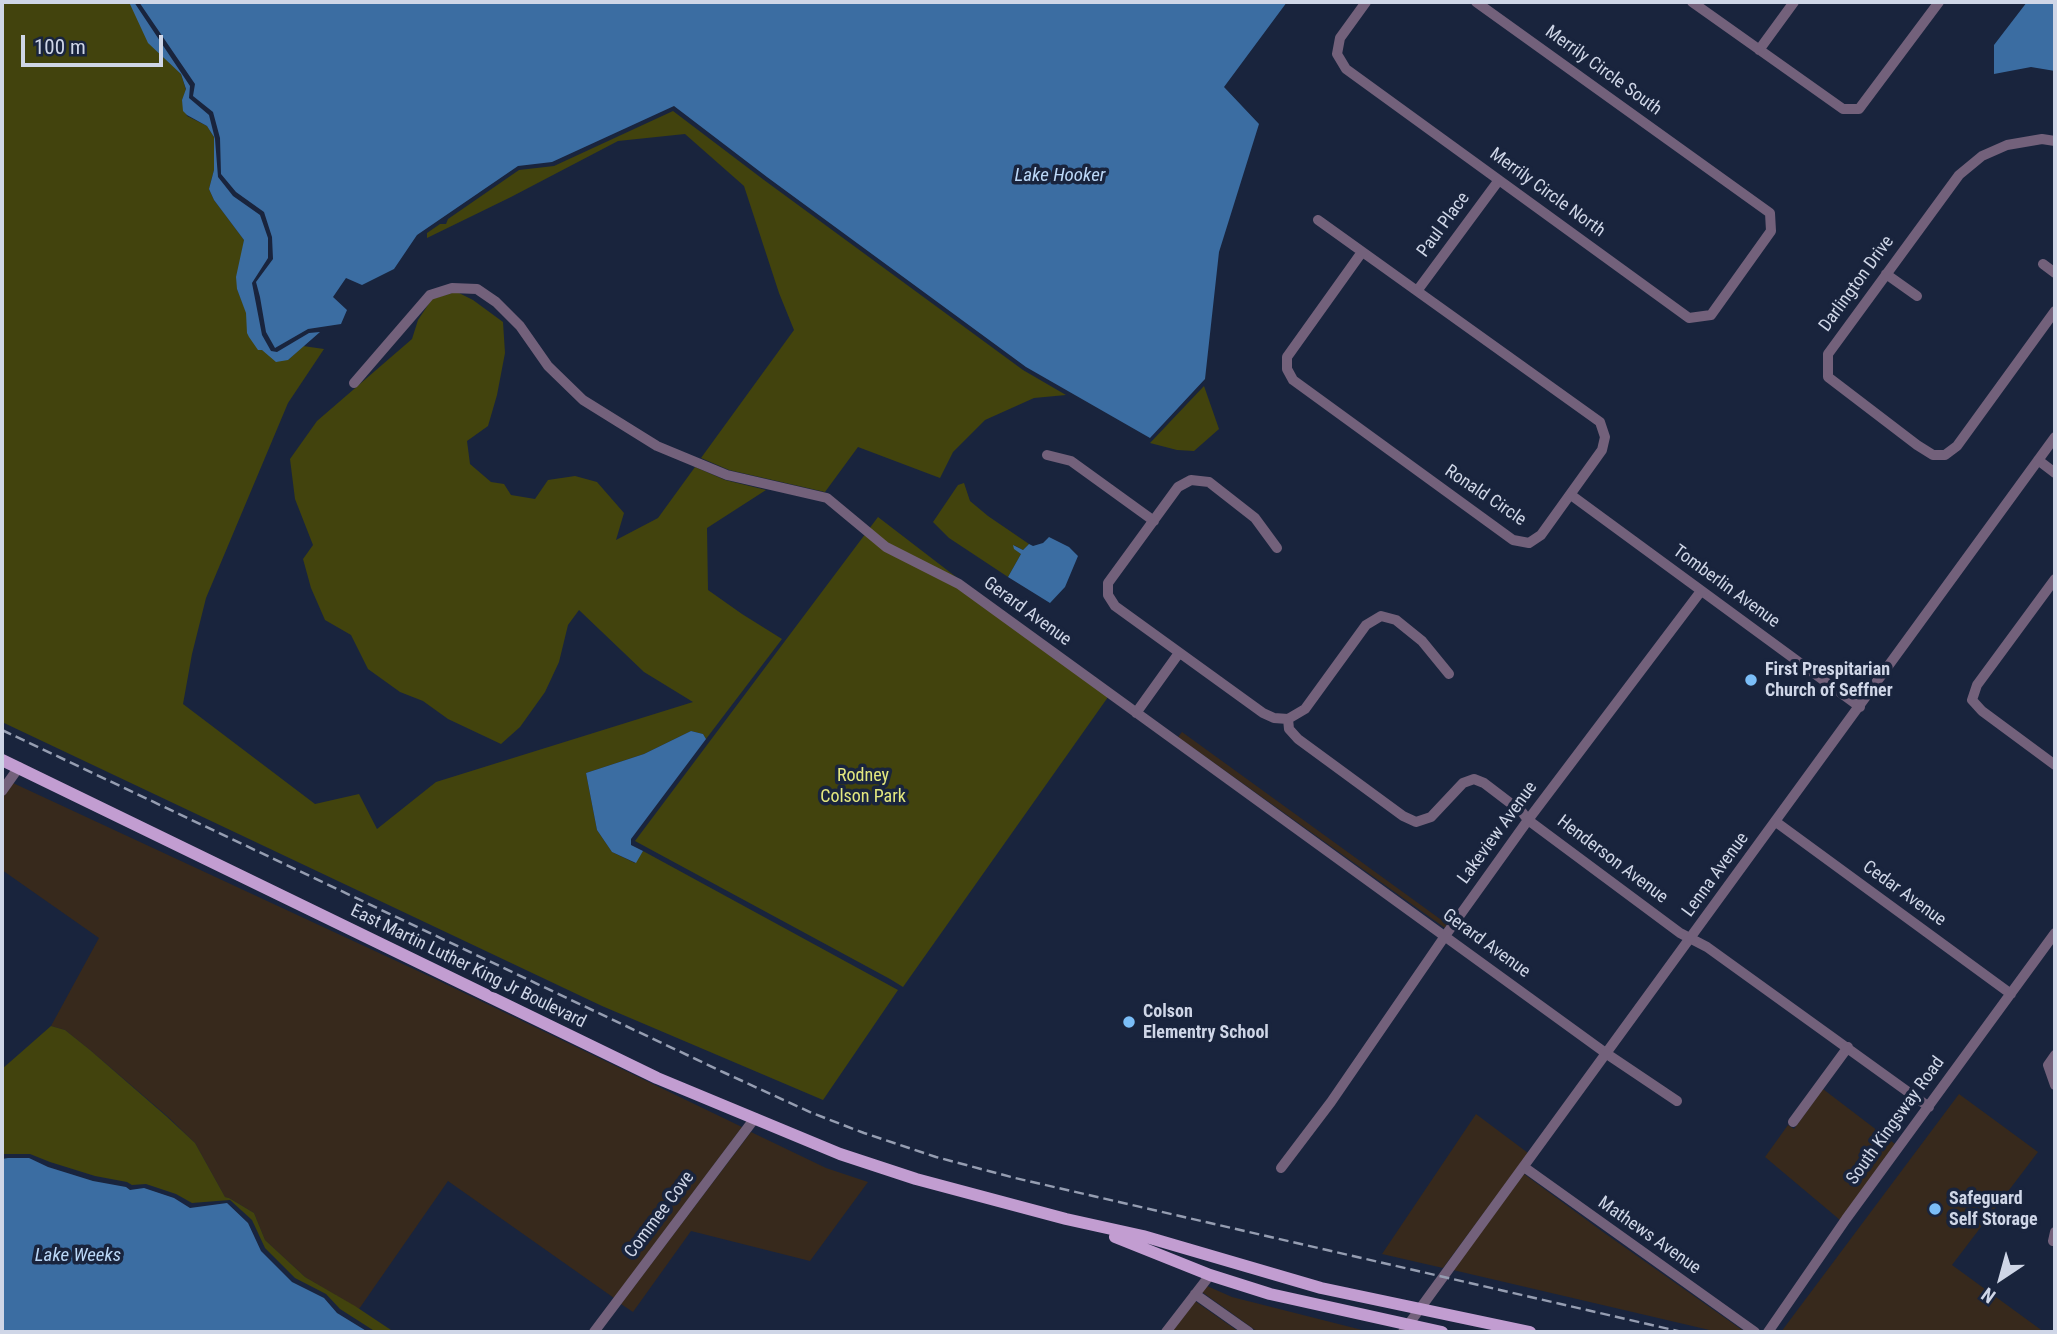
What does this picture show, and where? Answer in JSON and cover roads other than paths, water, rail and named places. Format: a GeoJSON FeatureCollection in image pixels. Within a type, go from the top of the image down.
{"type":"FeatureCollection","features":[{"type":"Feature","properties":{"kind":"main road","name":"East Martin Luther King Jr Boulevard"},"geometry":{"type":"LineString","coordinates":[[2,760],[657,1078],[840,1154],[929,1183],[1066,1219]]}},
{"type":"Feature","properties":{"kind":"main road"},"geometry":{"type":"LineString","coordinates":[[1066,1219],[1143,1236],[1321,1287],[1530,1332]]}},
{"type":"Feature","properties":{"kind":"main road"},"geometry":{"type":"LineString","coordinates":[[1066,1219],[1210,1275],[1270,1294],[1407,1328],[1443,1332]]}},
{"type":"Feature","properties":{"kind":"street","name":"Merrily Circle North"},"geometry":{"type":"LineString","coordinates":[[1366,2],[1340,38],[1337,54],[1346,69],[1689,318],[1711,315],[1737,281]]}},
{"type":"Feature","properties":{"kind":"street","name":"Merrily Circle South"},"geometry":{"type":"LineString","coordinates":[[1476,2],[1770,213],[1771,231],[1737,281]]}},
{"type":"Feature","properties":{"kind":"street"},"geometry":{"type":"LineString","coordinates":[[1692,2],[1843,109],[1859,108],[1939,2]]}},
{"type":"Feature","properties":{"kind":"street"},"geometry":{"type":"LineString","coordinates":[[1759,50],[1794,2]]}},
{"type":"Feature","properties":{"kind":"street","name":"Darlington Drive"},"geometry":{"type":"LineString","coordinates":[[2055,141],[2042,139],[2007,145],[1982,156],[1959,176],[1828,354],[1828,377],[1917,445],[1939,456],[1951,452],[1957,446],[2055,311]]}},
{"type":"Feature","properties":{"kind":"street","name":"Paul Place"},"geometry":{"type":"LineString","coordinates":[[1417,291],[1499,180]]}},
{"type":"Feature","properties":{"kind":"street","name":"Ronald Circle"},"geometry":{"type":"LineString","coordinates":[[1318,220],[1600,422],[1605,437],[1602,450],[1541,536],[1529,543],[1513,540],[1293,380],[1287,369],[1287,357],[1362,252]]}},
{"type":"Feature","properties":{"kind":"street"},"geometry":{"type":"LineString","coordinates":[[2043,264],[2055,273]]}},
{"type":"Feature","properties":{"kind":"street"},"geometry":{"type":"LineString","coordinates":[[1886,274],[1917,296]]}},
{"type":"Feature","properties":{"kind":"street","name":"Gerard Avenue"},"geometry":{"type":"LineString","coordinates":[[354,383],[430,295],[452,288],[477,289],[496,302],[520,326],[548,366],[583,400],[657,446],[727,475],[827,498],[886,547],[959,583],[1607,1054],[1677,1101]]}},
{"type":"Feature","properties":{"kind":"street","name":"Lenna Avenue"},"geometry":{"type":"LineString","coordinates":[[1407,1328],[2055,437]]}},
{"type":"Feature","properties":{"kind":"street"},"geometry":{"type":"LineString","coordinates":[[1047,455],[1071,461],[1154,521]]}},
{"type":"Feature","properties":{"kind":"street"},"geometry":{"type":"LineString","coordinates":[[2038,460],[2055,473]]}},
{"type":"Feature","properties":{"kind":"street"},"geometry":{"type":"LineString","coordinates":[[1277,548],[1255,517],[1209,482],[1191,480],[1178,487],[1108,583],[1108,595],[1115,606],[1262,713],[1274,718],[1288,719],[1305,709],[1366,625],[1381,616],[1396,620],[1422,641],[1449,674]]}},
{"type":"Feature","properties":{"kind":"street","name":"Tomberlin Avenue"},"geometry":{"type":"LineString","coordinates":[[1571,495],[1860,707]]}},
{"type":"Feature","properties":{"kind":"street"},"geometry":{"type":"LineString","coordinates":[[2055,579],[1977,685],[1972,700],[1982,711],[2055,765]]}},
{"type":"Feature","properties":{"kind":"street","name":"Lakeview Avenue"},"geometry":{"type":"LineString","coordinates":[[1281,1168],[1331,1102],[1528,820],[1701,591]]}},
{"type":"Feature","properties":{"kind":"street"},"geometry":{"type":"LineString","coordinates":[[1136,713],[1179,653]]}},
{"type":"Feature","properties":{"kind":"street","name":"Henderson Avenue"},"geometry":{"type":"LineString","coordinates":[[1288,719],[1290,729],[1298,739],[1403,816],[1416,822],[1431,817],[1463,783],[1474,779],[1484,783],[1513,804],[1528,820],[1690,939],[1707,947],[1928,1107]]}},
{"type":"Feature","properties":{"kind":"street"},"geometry":{"type":"LineString","coordinates":[[2,791],[19,767]]}},
{"type":"Feature","properties":{"kind":"street","name":"Cedar Avenue"},"geometry":{"type":"LineString","coordinates":[[1776,822],[2011,994]]}},
{"type":"Feature","properties":{"kind":"street","name":"South Kingsway Road"},"geometry":{"type":"LineString","coordinates":[[1768,1332],[1846,1219],[2055,933]]}},
{"type":"Feature","properties":{"kind":"street"},"geometry":{"type":"LineString","coordinates":[[1793,1122],[1847,1047]]}},
{"type":"Feature","properties":{"kind":"street"},"geometry":{"type":"LineString","coordinates":[[2055,1055],[2049,1065],[2055,1085]]}},
{"type":"Feature","properties":{"kind":"street","name":"Commee Cove"},"geometry":{"type":"LineString","coordinates":[[594,1332],[755,1118]]}},
{"type":"Feature","properties":{"kind":"street","name":"Mathews Avenue"},"geometry":{"type":"LineString","coordinates":[[1524,1167],[1755,1332]]}},
{"type":"Feature","properties":{"kind":"street"},"geometry":{"type":"LineString","coordinates":[[1166,1332],[1210,1275]]}},
{"type":"Feature","properties":{"kind":"street"},"geometry":{"type":"LineString","coordinates":[[1195,1294],[1249,1332]]}},
{"type":"Feature","properties":{"kind":"water"},"geometry":{"type":"Polygon","coordinates":[[[129,2],[134,2],[190,86],[189,98],[209,115],[215,139],[218,177],[233,196],[260,215],[268,238],[268,258],[252,283],[262,335],[271,351],[277,352],[309,333],[320,332],[288,360],[276,362],[262,350],[258,350],[247,333],[246,313],[237,289],[236,277],[244,240],[214,200],[209,189],[214,170],[214,137],[207,126],[183,111],[182,100],[186,89],[181,74],[148,43],[129,2]]]}},
{"type":"Feature","properties":{"kind":"water","name":"Lake Hooker"},"geometry":{"type":"Polygon","coordinates":[[[139,2],[1287,2],[1224,87],[1259,124],[1219,252],[1205,379],[1150,438],[1026,367],[674,106],[552,162],[518,166],[417,235],[394,269],[362,285],[346,278],[333,297],[347,310],[341,324],[308,329],[275,348],[266,332],[256,282],[273,259],[272,237],[264,212],[236,192],[221,174],[220,138],[213,112],[193,96],[195,84],[139,2]]]}},
{"type":"Feature","properties":{"kind":"water"},"geometry":{"type":"Polygon","coordinates":[[[2027,2],[2055,2],[2055,71],[2031,67],[1994,74],[1994,45],[2027,2]]]}},
{"type":"Feature","properties":{"kind":"water"},"geometry":{"type":"Polygon","coordinates":[[[1049,537],[1069,547],[1078,556],[1065,587],[1050,603],[1008,577],[1021,554],[1013,545],[1023,550],[1029,544],[1033,546],[1043,543],[1049,537]]]}},
{"type":"Feature","properties":{"kind":"water"},"geometry":{"type":"Polygon","coordinates":[[[691,731],[703,734],[706,739],[631,839],[631,845],[643,851],[636,863],[612,852],[597,830],[586,773],[644,754],[691,731]]]}},
{"type":"Feature","properties":{"kind":"water","name":"Lake Weeks"},"geometry":{"type":"Polygon","coordinates":[[[29,1158],[48,1167],[130,1190],[144,1188],[174,1198],[190,1208],[227,1203],[248,1223],[261,1251],[292,1282],[324,1298],[337,1313],[368,1332],[2,1332],[2,1159],[29,1158]]]}},
{"type":"Feature","properties":{"kind":"railway"},"geometry":{"type":"LineString","coordinates":[[2,730],[725,1073],[812,1113],[864,1133],[936,1157],[1015,1178],[1682,1332]]}},
{"type":"Feature","properties":{"kind":"place","name":"First Prespitarian Church of Seffner"},"geometry":{"type":"Point","coordinates":[1751,680]}},
{"type":"Feature","properties":{"kind":"place","name":"Colson Elementry School"},"geometry":{"type":"Point","coordinates":[1129,1022]}},
{"type":"Feature","properties":{"kind":"place","name":"Safeguard Self Storage"},"geometry":{"type":"Point","coordinates":[1935,1209]}},
{"type":"Feature","properties":{"kind":"park label","name":"Rodney Colson Park"},"geometry":{"type":"Point","coordinates":[863,786]}}]}
